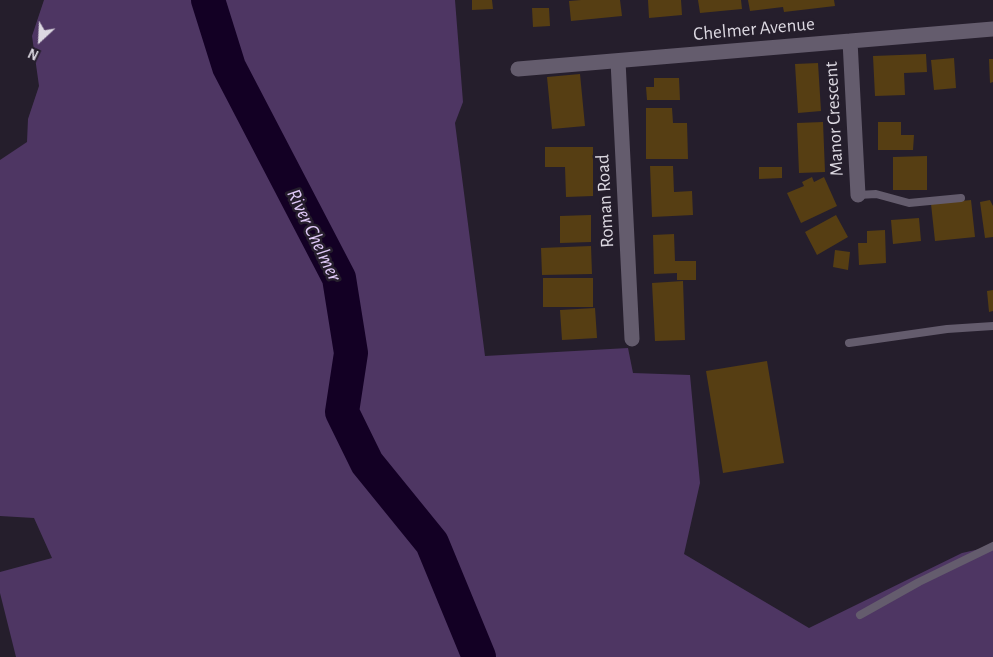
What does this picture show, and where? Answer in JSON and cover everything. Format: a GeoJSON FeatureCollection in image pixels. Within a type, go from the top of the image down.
{"type":"FeatureCollection","features":[{"type":"Feature","properties":{"kind":"street","name":"Chelmer Avenue"},"geometry":{"type":"LineString","coordinates":[[518,69],[993,28]]}},
{"type":"Feature","properties":{"kind":"street","name":"Manor Crescent"},"geometry":{"type":"LineString","coordinates":[[850,41],[858,195]]}},
{"type":"Feature","properties":{"kind":"street","name":"Roman Road"},"geometry":{"type":"LineString","coordinates":[[618,61],[632,339]]}},
{"type":"Feature","properties":{"kind":"lane"},"geometry":{"type":"LineString","coordinates":[[858,195],[876,194],[909,203],[960,198]]}},
{"type":"Feature","properties":{"kind":"lane"},"geometry":{"type":"LineString","coordinates":[[850,343],[947,329],[993,326]]}},
{"type":"Feature","properties":{"kind":"lane"},"geometry":{"type":"LineString","coordinates":[[860,615],[919,582],[993,546]]}},
{"type":"Feature","properties":{"kind":"shaded area"},"geometry":{"type":"Polygon","coordinates":[[[44,0],[455,0],[463,102],[455,123],[485,356],[628,348],[633,373],[690,375],[700,483],[684,554],[809,628],[962,553],[993,546],[993,657],[16,657],[0,593],[0,572],[52,558],[34,518],[0,516],[0,160],[27,142],[28,119],[39,86],[32,36],[44,0]]]}},
{"type":"Feature","properties":{"kind":"building"},"geometry":{"type":"Polygon","coordinates":[[[472,0],[492,0],[493,9],[472,10],[472,0]]]}},
{"type":"Feature","properties":{"kind":"building"},"geometry":{"type":"Polygon","coordinates":[[[620,0],[622,16],[571,21],[569,1],[620,0]]]}},
{"type":"Feature","properties":{"kind":"building"},"geometry":{"type":"Polygon","coordinates":[[[648,0],[681,0],[682,15],[649,18],[648,0]]]}},
{"type":"Feature","properties":{"kind":"building"},"geometry":{"type":"Polygon","coordinates":[[[698,0],[741,0],[742,9],[700,13],[698,0]]]}},
{"type":"Feature","properties":{"kind":"building"},"geometry":{"type":"Polygon","coordinates":[[[748,0],[834,0],[835,6],[784,12],[783,7],[750,11],[748,0]]]}},
{"type":"Feature","properties":{"kind":"building"},"geometry":{"type":"Polygon","coordinates":[[[532,8],[549,8],[550,26],[533,27],[532,8]]]}},
{"type":"Feature","properties":{"kind":"building"},"geometry":{"type":"Polygon","coordinates":[[[926,54],[927,72],[904,73],[905,95],[875,96],[873,56],[926,54]]]}},
{"type":"Feature","properties":{"kind":"building"},"geometry":{"type":"Polygon","coordinates":[[[954,58],[956,88],[934,90],[931,60],[954,58]]]}},
{"type":"Feature","properties":{"kind":"building"},"geometry":{"type":"Polygon","coordinates":[[[989,59],[993,59],[993,82],[990,83],[989,59]]]}},
{"type":"Feature","properties":{"kind":"building"},"geometry":{"type":"Polygon","coordinates":[[[818,63],[821,111],[798,113],[795,64],[818,63]]]}},
{"type":"Feature","properties":{"kind":"building"},"geometry":{"type":"Polygon","coordinates":[[[580,74],[585,126],[552,129],[547,77],[580,74]]]}},
{"type":"Feature","properties":{"kind":"building"},"geometry":{"type":"Polygon","coordinates":[[[654,78],[679,78],[680,100],[647,100],[646,87],[654,87],[654,78]]]}},
{"type":"Feature","properties":{"kind":"building"},"geometry":{"type":"Polygon","coordinates":[[[646,108],[672,108],[673,123],[687,123],[688,159],[646,159],[646,108]]]}},
{"type":"Feature","properties":{"kind":"building"},"geometry":{"type":"Polygon","coordinates":[[[823,122],[825,172],[799,173],[797,123],[823,122]]]}},
{"type":"Feature","properties":{"kind":"building"},"geometry":{"type":"Polygon","coordinates":[[[878,122],[901,122],[901,135],[914,135],[913,150],[878,150],[878,122]]]}},
{"type":"Feature","properties":{"kind":"building"},"geometry":{"type":"Polygon","coordinates":[[[545,147],[593,147],[593,196],[566,197],[565,167],[545,167],[545,147]]]}},
{"type":"Feature","properties":{"kind":"building"},"geometry":{"type":"Polygon","coordinates":[[[927,156],[927,190],[893,190],[893,157],[927,156]]]}},
{"type":"Feature","properties":{"kind":"building"},"geometry":{"type":"Polygon","coordinates":[[[650,166],[673,166],[674,192],[692,191],[693,215],[652,217],[650,166]]]}},
{"type":"Feature","properties":{"kind":"building"},"geometry":{"type":"Polygon","coordinates":[[[759,167],[782,167],[782,178],[759,179],[759,167]]]}},
{"type":"Feature","properties":{"kind":"building"},"geometry":{"type":"Polygon","coordinates":[[[812,177],[814,182],[824,177],[837,206],[801,223],[787,193],[804,186],[802,182],[812,177]]]}},
{"type":"Feature","properties":{"kind":"building"},"geometry":{"type":"Polygon","coordinates":[[[971,200],[975,237],[935,241],[931,204],[971,200]]]}},
{"type":"Feature","properties":{"kind":"building"},"geometry":{"type":"Polygon","coordinates":[[[990,200],[993,206],[993,237],[985,238],[980,202],[990,200]]]}},
{"type":"Feature","properties":{"kind":"building"},"geometry":{"type":"Polygon","coordinates":[[[591,215],[591,242],[560,243],[560,216],[591,215]]]}},
{"type":"Feature","properties":{"kind":"building"},"geometry":{"type":"Polygon","coordinates":[[[836,215],[848,237],[817,255],[805,232],[836,215]]]}},
{"type":"Feature","properties":{"kind":"building"},"geometry":{"type":"Polygon","coordinates":[[[919,218],[921,241],[893,244],[891,220],[919,218]]]}},
{"type":"Feature","properties":{"kind":"building"},"geometry":{"type":"Polygon","coordinates":[[[885,230],[886,263],[859,265],[858,243],[867,243],[867,231],[885,230]]]}},
{"type":"Feature","properties":{"kind":"building"},"geometry":{"type":"Polygon","coordinates":[[[674,234],[675,261],[696,261],[696,280],[677,280],[677,273],[654,274],[653,235],[674,234]]]}},
{"type":"Feature","properties":{"kind":"building"},"geometry":{"type":"Polygon","coordinates":[[[591,246],[592,274],[542,275],[541,248],[591,246]]]}},
{"type":"Feature","properties":{"kind":"building"},"geometry":{"type":"Polygon","coordinates":[[[835,250],[850,252],[848,270],[833,267],[835,250]]]}},
{"type":"Feature","properties":{"kind":"building"},"geometry":{"type":"Polygon","coordinates":[[[543,278],[593,278],[593,307],[543,307],[543,278]]]}},
{"type":"Feature","properties":{"kind":"building"},"geometry":{"type":"Polygon","coordinates":[[[683,281],[685,340],[655,341],[652,283],[683,281]]]}},
{"type":"Feature","properties":{"kind":"building"},"geometry":{"type":"Polygon","coordinates":[[[993,290],[993,311],[989,312],[987,291],[993,290]]]}},
{"type":"Feature","properties":{"kind":"building"},"geometry":{"type":"Polygon","coordinates":[[[595,308],[597,338],[562,340],[560,310],[595,308]]]}},
{"type":"Feature","properties":{"kind":"building"},"geometry":{"type":"Polygon","coordinates":[[[767,361],[784,463],[723,473],[706,371],[767,361]]]}},
{"type":"Feature","properties":{"kind":"waterway","name":"River Chelmer"},"geometry":{"type":"LineString","coordinates":[[208,0],[229,67],[339,278],[351,353],[342,412],[367,463],[432,543],[479,657]]}}]}
